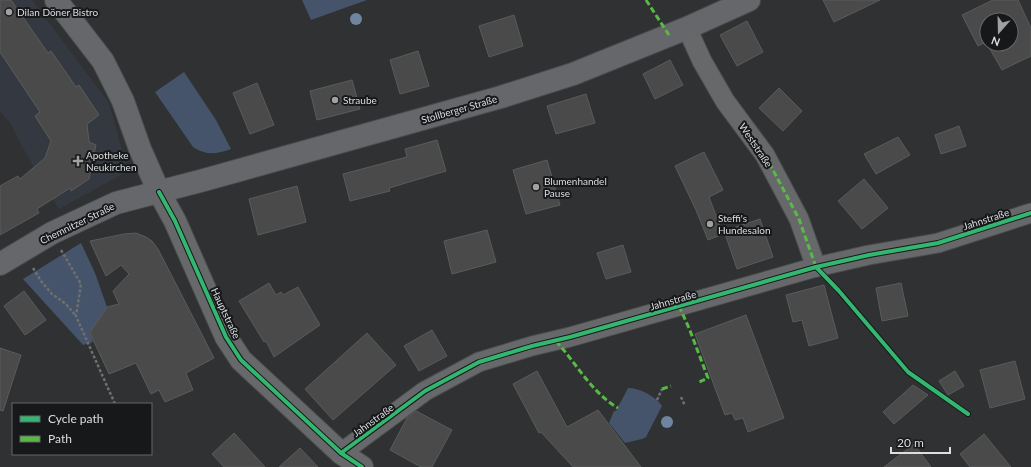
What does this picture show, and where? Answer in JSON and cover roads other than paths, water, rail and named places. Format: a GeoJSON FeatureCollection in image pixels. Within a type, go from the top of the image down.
{"type":"FeatureCollection","features":[{"type":"Feature","properties":{"kind":"main road","name":"Hauptstraße"},"geometry":{"type":"LineString","coordinates":[[56,0],[103,61],[123,101],[142,154],[159,192]]}},
{"type":"Feature","properties":{"kind":"main road","name":"Stollberger Straße"},"geometry":{"type":"LineString","coordinates":[[159,192],[508,95],[573,74],[687,28],[749,0]]}},
{"type":"Feature","properties":{"kind":"main road","name":"Chemnitzer Straße"},"geometry":{"type":"LineString","coordinates":[[0,264],[52,233],[116,203],[159,192]]}},
{"type":"Feature","properties":{"kind":"street","name":"Weststraße"},"geometry":{"type":"LineString","coordinates":[[687,28],[702,61],[725,101],[766,155],[798,219],[816,267]]}},
{"type":"Feature","properties":{"kind":"street","name":"Hauptstraße"},"geometry":{"type":"LineString","coordinates":[[159,192],[175,221],[226,337],[241,360],[341,453],[360,467]]}},
{"type":"Feature","properties":{"kind":"street","name":"Jahnstraße"},"geometry":{"type":"LineString","coordinates":[[341,453],[425,391],[479,362],[816,267],[869,255],[938,243],[1031,212]]}},
{"type":"Feature","properties":{"kind":"place","name":"Dilan Döner Bistro"},"geometry":{"type":"Point","coordinates":[9,12]}},
{"type":"Feature","properties":{"kind":"place","name":"Straube"},"geometry":{"type":"Point","coordinates":[335,100]}},
{"type":"Feature","properties":{"kind":"place","name":"Apotheke Neukirchen"},"geometry":{"type":"Point","coordinates":[78,161]}},
{"type":"Feature","properties":{"kind":"place","name":"Blumenhandel Pause"},"geometry":{"type":"Point","coordinates":[536,187]}},
{"type":"Feature","properties":{"kind":"place","name":"Steffi's Hundesalon"},"geometry":{"type":"Point","coordinates":[710,224]}}]}
